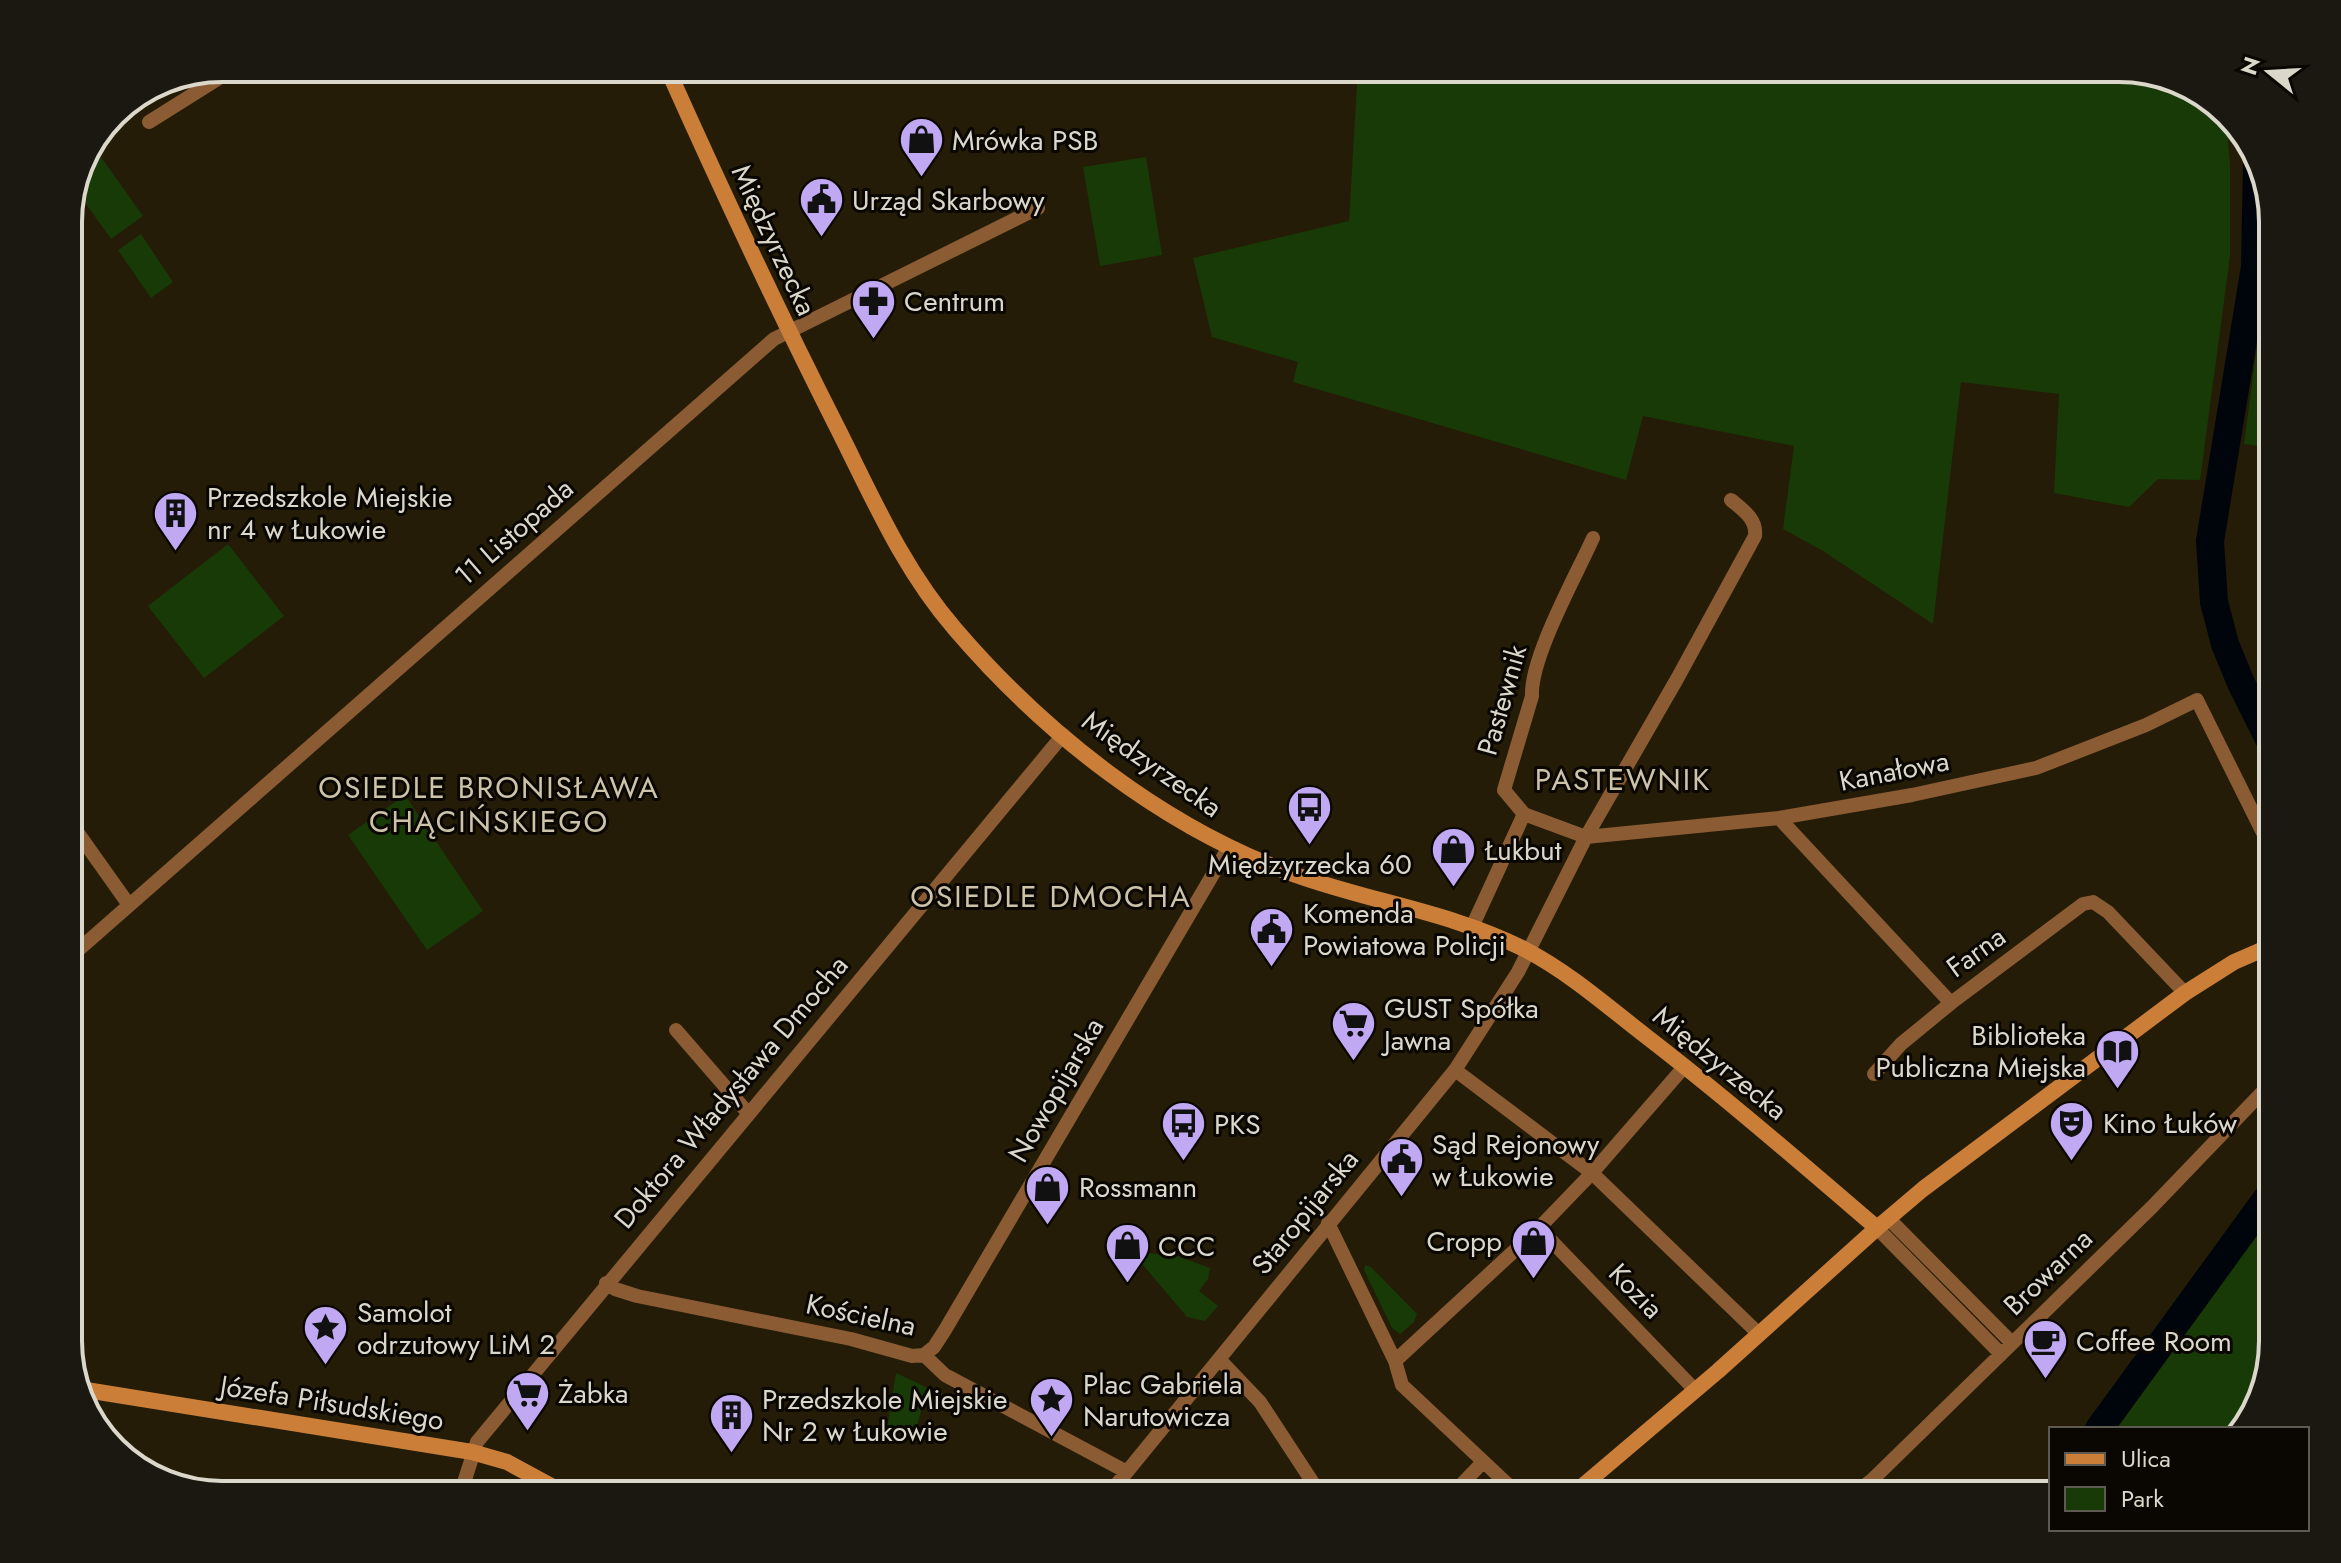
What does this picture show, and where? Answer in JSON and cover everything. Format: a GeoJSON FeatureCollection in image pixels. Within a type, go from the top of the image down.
{"type":"FeatureCollection","features":[{"type":"Feature","properties":{"kind":"main road","name":"Międzyrzecka"},"geometry":{"type":"LineString","coordinates":[[673,82],[788,331],[887,529],[915,578],[978,655],[1063,735],[1134,791],[1229,847],[1318,882],[1472,927],[1528,952],[1578,984],[1882,1223]]}},
{"type":"Feature","properties":{"kind":"main road"},"geometry":{"type":"LineString","coordinates":[[1588,1481],[1923,1189],[2185,993],[2234,962],[2259,951]]}},
{"type":"Feature","properties":{"kind":"main road","name":"Józefa Piłsudskiego"},"geometry":{"type":"LineString","coordinates":[[92,1391],[472,1452],[507,1462],[542,1481]]}},
{"type":"Feature","properties":{"kind":"street"},"geometry":{"type":"LineString","coordinates":[[149,122],[212,83]]}},
{"type":"Feature","properties":{"kind":"street","name":"11 Listopada"},"geometry":{"type":"LineString","coordinates":[[82,947],[765,346],[788,331],[1038,208]]}},
{"type":"Feature","properties":{"kind":"street"},"geometry":{"type":"LineString","coordinates":[[1528,952],[1586,837],[1755,536],[1756,528],[1748,514],[1731,500]]}},
{"type":"Feature","properties":{"kind":"street","name":"Pastewnik"},"geometry":{"type":"LineString","coordinates":[[1524,814],[1504,790],[1532,696],[1531,680],[1593,538]]}},
{"type":"Feature","properties":{"kind":"street","name":"Kanałowa"},"geometry":{"type":"LineString","coordinates":[[1586,837],[1779,818],[1912,795],[2036,768],[2146,725],[2197,700],[2259,825]]}},
{"type":"Feature","properties":{"kind":"street","name":"Doktora Władysława Dmocha"},"geometry":{"type":"LineString","coordinates":[[464,1481],[477,1442],[1063,735]]}},
{"type":"Feature","properties":{"kind":"street"},"geometry":{"type":"LineString","coordinates":[[1472,927],[1524,814],[1586,837]]}},
{"type":"Feature","properties":{"kind":"street","name":"Farna"},"geometry":{"type":"LineString","coordinates":[[1779,818],[1951,1003],[2083,904],[2093,902],[2108,912],[2185,993]]}},
{"type":"Feature","properties":{"kind":"street"},"geometry":{"type":"LineString","coordinates":[[82,839],[129,905]]}},
{"type":"Feature","properties":{"kind":"street","name":"Nowopijarska"},"geometry":{"type":"LineString","coordinates":[[924,1355],[934,1347],[945,1330],[1229,847]]}},
{"type":"Feature","properties":{"kind":"street","name":"Staropijarska"},"geometry":{"type":"LineString","coordinates":[[1120,1481],[1455,1070],[1528,952]]}},
{"type":"Feature","properties":{"kind":"street"},"geometry":{"type":"LineString","coordinates":[[1874,1074],[1901,1044],[1951,1003]]}},
{"type":"Feature","properties":{"kind":"street"},"geometry":{"type":"LineString","coordinates":[[676,1030],[748,1113]]}},
{"type":"Feature","properties":{"kind":"street"},"geometry":{"type":"LineString","coordinates":[[1395,1361],[1539,1228],[1592,1173],[1685,1066]]}},
{"type":"Feature","properties":{"kind":"street"},"geometry":{"type":"LineString","coordinates":[[1455,1070],[1592,1173],[1759,1334]]}},
{"type":"Feature","properties":{"kind":"street","name":"Browarna"},"geometry":{"type":"LineString","coordinates":[[1871,1481],[2206,1152],[2259,1096]]}},
{"type":"Feature","properties":{"kind":"street"},"geometry":{"type":"LineString","coordinates":[[1328,1223],[1408,1392],[1504,1481]]}},
{"type":"Feature","properties":{"kind":"street"},"geometry":{"type":"LineString","coordinates":[[1882,1223],[2006,1349]]}},
{"type":"Feature","properties":{"kind":"street","name":"Kozia"},"geometry":{"type":"LineString","coordinates":[[1539,1228],[1695,1390]]}},
{"type":"Feature","properties":{"kind":"street","name":"Kościelna"},"geometry":{"type":"LineString","coordinates":[[606,1283],[637,1296],[851,1339],[912,1356],[924,1355],[945,1375],[1127,1472]]}},
{"type":"Feature","properties":{"kind":"street"},"geometry":{"type":"LineString","coordinates":[[1220,1360],[1260,1402],[1312,1481]]}},
{"type":"Feature","properties":{"kind":"street"},"geometry":{"type":"LineString","coordinates":[[1465,1481],[1483,1462]]}},
{"type":"Feature","properties":{"kind":"green space"},"geometry":{"type":"Polygon","coordinates":[[[1357,82],[2119,82],[2155,87],[2197,106],[2227,134],[2230,256],[2200,480],[2158,479],[2129,507],[2054,493],[2059,394],[1961,382],[1933,624],[1823,551],[1783,529],[1794,446],[1643,416],[1626,480],[1293,382],[1298,362],[1212,337],[1193,258],[1349,221],[1357,82]]]}},
{"type":"Feature","properties":{"kind":"green space"},"geometry":{"type":"Polygon","coordinates":[[[101,157],[143,216],[111,239],[84,201],[95,162],[101,157]]]}},
{"type":"Feature","properties":{"kind":"green space"},"geometry":{"type":"Polygon","coordinates":[[[1146,157],[1162,255],[1100,266],[1083,167],[1146,157]]]}},
{"type":"Feature","properties":{"kind":"green space"},"geometry":{"type":"Polygon","coordinates":[[[141,234],[173,282],[151,298],[118,250],[141,234]]]}},
{"type":"Feature","properties":{"kind":"green space"},"geometry":{"type":"Polygon","coordinates":[[[2257,346],[2259,346],[2259,446],[2244,444],[2257,346]]]}},
{"type":"Feature","properties":{"kind":"green space"},"geometry":{"type":"Polygon","coordinates":[[[228,544],[284,616],[204,678],[148,606],[228,544]]]}},
{"type":"Feature","properties":{"kind":"green space"},"geometry":{"type":"Polygon","coordinates":[[[405,795],[483,911],[427,950],[348,835],[405,795]]]}},
{"type":"Feature","properties":{"kind":"green space"},"geometry":{"type":"Polygon","coordinates":[[[2255,1228],[2259,1231],[2258,1359],[2248,1395],[2235,1419],[2229,1427],[2110,1427],[2255,1228]]]}},
{"type":"Feature","properties":{"kind":"green space"},"geometry":{"type":"Polygon","coordinates":[[[1140,1253],[1175,1255],[1210,1268],[1208,1279],[1199,1291],[1218,1306],[1205,1321],[1187,1317],[1138,1259],[1140,1253]]]}},
{"type":"Feature","properties":{"kind":"green space"},"geometry":{"type":"Polygon","coordinates":[[[1365,1265],[1371,1267],[1417,1314],[1414,1322],[1400,1334],[1392,1328],[1364,1270],[1365,1265]]]}},
{"type":"Feature","properties":{"kind":"green space"},"geometry":{"type":"Polygon","coordinates":[[[896,1373],[945,1396],[942,1403],[925,1398],[915,1432],[887,1428],[896,1373]]]}},
{"type":"Feature","properties":{"kind":"waterway"},"geometry":{"type":"LineString","coordinates":[[2256,197],[2255,267],[2210,541],[2214,602],[2225,644],[2259,719]]}},
{"type":"Feature","properties":{"kind":"waterway"},"geometry":{"type":"LineString","coordinates":[[2100,1427],[2259,1209]]}},
{"type":"Feature","properties":{"kind":"place","name":"Mrówka PSB"},"geometry":{"type":"Point","coordinates":[921,179]}},
{"type":"Feature","properties":{"kind":"place","name":"Urząd Skarbowy"},"geometry":{"type":"Point","coordinates":[821,239]}},
{"type":"Feature","properties":{"kind":"place","name":"Centrum"},"geometry":{"type":"Point","coordinates":[873,340]}},
{"type":"Feature","properties":{"kind":"place","name":"Przedszkole Miejskie nr 4 w Łukowie"},"geometry":{"type":"Point","coordinates":[176,552]}},
{"type":"Feature","properties":{"kind":"place","name":"Międzyrzecka 60"},"geometry":{"type":"Point","coordinates":[1310,846]}},
{"type":"Feature","properties":{"kind":"place","name":"Łukbut"},"geometry":{"type":"Point","coordinates":[1454,889]}},
{"type":"Feature","properties":{"kind":"place","name":"Komenda Powiatowa Policji"},"geometry":{"type":"Point","coordinates":[1272,968]}},
{"type":"Feature","properties":{"kind":"place","name":"GUST Spółka Jawna"},"geometry":{"type":"Point","coordinates":[1353,1063]}},
{"type":"Feature","properties":{"kind":"place","name":"Biblioteka Publiczna Miejska"},"geometry":{"type":"Point","coordinates":[2117,1090]}},
{"type":"Feature","properties":{"kind":"place","name":"Kino Łuków"},"geometry":{"type":"Point","coordinates":[2072,1162]}},
{"type":"Feature","properties":{"kind":"place","name":"PKS"},"geometry":{"type":"Point","coordinates":[1183,1163]}},
{"type":"Feature","properties":{"kind":"place","name":"Sąd Rejonowy w Łukowie"},"geometry":{"type":"Point","coordinates":[1401,1199]}},
{"type":"Feature","properties":{"kind":"place","name":"Rossmann"},"geometry":{"type":"Point","coordinates":[1048,1226]}},
{"type":"Feature","properties":{"kind":"place","name":"Cropp"},"geometry":{"type":"Point","coordinates":[1533,1280]}},
{"type":"Feature","properties":{"kind":"place","name":"CCC"},"geometry":{"type":"Point","coordinates":[1127,1285]}},
{"type":"Feature","properties":{"kind":"place","name":"Samolot odrzutowy LiM 2"},"geometry":{"type":"Point","coordinates":[326,1367]}},
{"type":"Feature","properties":{"kind":"place","name":"Coffee Room"},"geometry":{"type":"Point","coordinates":[2045,1380]}},
{"type":"Feature","properties":{"kind":"place","name":"Żabka"},"geometry":{"type":"Point","coordinates":[527,1432]}},
{"type":"Feature","properties":{"kind":"place","name":"Plac Gabriela Narutowicza"},"geometry":{"type":"Point","coordinates":[1052,1439]}},
{"type":"Feature","properties":{"kind":"place","name":"Przedszkole Miejskie Nr 2 w Łukowie"},"geometry":{"type":"Point","coordinates":[731,1454]}},
{"type":"Feature","properties":{"kind":"district","name":"PASTEWNIK"},"geometry":{"type":"Point","coordinates":[1623,779]}},
{"type":"Feature","properties":{"kind":"district","name":"OSIEDLE BRONISŁAWA CHĄCIŃSKIEGO"},"geometry":{"type":"Point","coordinates":[489,804]}},
{"type":"Feature","properties":{"kind":"district","name":"OSIEDLE DMOCHA"},"geometry":{"type":"Point","coordinates":[1051,896]}}]}
